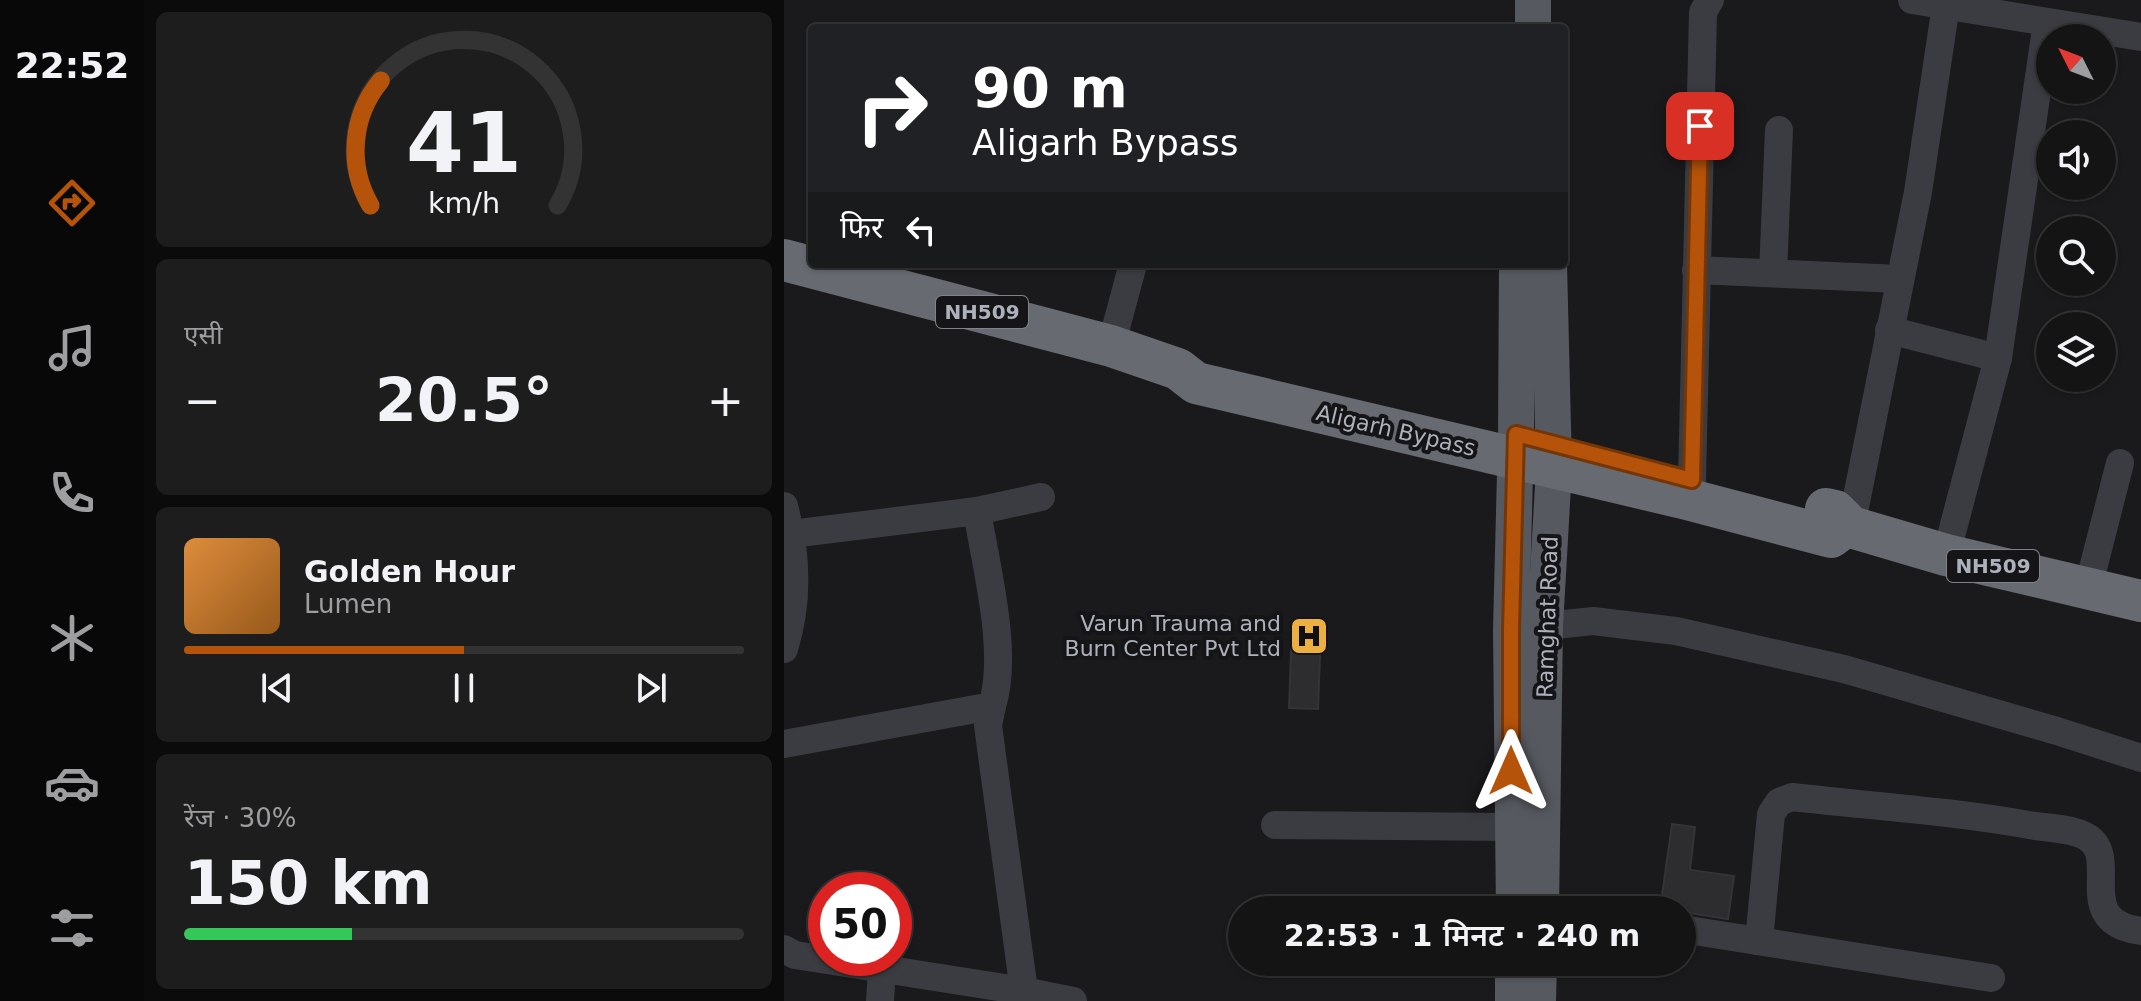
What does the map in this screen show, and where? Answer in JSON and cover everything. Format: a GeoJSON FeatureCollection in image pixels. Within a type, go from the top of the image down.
{"type":"FeatureCollection","features":[{"type":"Feature","properties":{"kind":"highway","name":"Aligarh Bypass"},"geometry":{"type":"LineString","coordinates":[[784,260],[808,266]]}},
{"type":"Feature","properties":{"kind":"highway","name":"Aligarh Bypass"},"geometry":{"type":"LineString","coordinates":[[814,268],[1111,346],[1178,369],[1202,362],[1535,451],[1831,537],[1849,526]]}},
{"type":"Feature","properties":{"kind":"highway","name":"Aligarh Bypass"},"geometry":{"type":"LineString","coordinates":[[1535,451],[1835,511],[1849,526],[1946,555],[2141,601]]}},
{"type":"Feature","properties":{"kind":"main road"},"geometry":{"type":"LineString","coordinates":[[1533,0],[1533,24]]}},
{"type":"Feature","properties":{"kind":"main road"},"geometry":{"type":"LineString","coordinates":[[1517,268],[1535,451]]}},
{"type":"Feature","properties":{"kind":"main road"},"geometry":{"type":"LineString","coordinates":[[1535,451],[1549,268]]}},
{"type":"Feature","properties":{"kind":"main road","name":"Ramghat Road"},"geometry":{"type":"LineString","coordinates":[[1532,896],[1512,827],[1528,628],[1535,451]]}},
{"type":"Feature","properties":{"kind":"main road","name":"Ramghat Road"},"geometry":{"type":"LineString","coordinates":[[1528,628],[1535,896]]}},
{"type":"Feature","properties":{"kind":"main road"},"geometry":{"type":"LineString","coordinates":[[1513,976],[1513,1001]]}},
{"type":"Feature","properties":{"kind":"main road"},"geometry":{"type":"LineString","coordinates":[[1538,1001],[1539,976]]}},
{"type":"Feature","properties":{"kind":"street"},"geometry":{"type":"LineString","coordinates":[[1692,480],[1703,12],[1710,0]]}},
{"type":"Feature","properties":{"kind":"street"},"geometry":{"type":"LineString","coordinates":[[1912,0],[2141,37]]}},
{"type":"Feature","properties":{"kind":"street"},"geometry":{"type":"LineString","coordinates":[[1849,526],[1918,192],[1946,5]]}},
{"type":"Feature","properties":{"kind":"street"},"geometry":{"type":"LineString","coordinates":[[1946,555],[1998,358],[2047,22]]}},
{"type":"Feature","properties":{"kind":"street"},"geometry":{"type":"LineString","coordinates":[[1773,273],[1779,130]]}},
{"type":"Feature","properties":{"kind":"street"},"geometry":{"type":"LineString","coordinates":[[1111,346],[1132,268]]}},
{"type":"Feature","properties":{"kind":"street"},"geometry":{"type":"LineString","coordinates":[[1696,270],[1899,279]]}},
{"type":"Feature","properties":{"kind":"street"},"geometry":{"type":"LineString","coordinates":[[1889,330],[1998,358]]}},
{"type":"Feature","properties":{"kind":"street"},"geometry":{"type":"LineString","coordinates":[[2088,588],[2120,463]]}},
{"type":"Feature","properties":{"kind":"street"},"geometry":{"type":"LineString","coordinates":[[791,534],[977,511],[1041,497]]}},
{"type":"Feature","properties":{"kind":"street"},"geometry":{"type":"LineString","coordinates":[[784,506],[791,534],[796,581],[790,631],[784,649]]}},
{"type":"Feature","properties":{"kind":"street"},"geometry":{"type":"LineString","coordinates":[[977,511],[999,663],[998,686],[988,725],[1024,991]]}},
{"type":"Feature","properties":{"kind":"street"},"geometry":{"type":"LineString","coordinates":[[1528,628],[1593,621],[1676,631],[1844,669],[2141,758]]}},
{"type":"Feature","properties":{"kind":"street"},"geometry":{"type":"LineString","coordinates":[[784,744],[992,706]]}},
{"type":"Feature","properties":{"kind":"street"},"geometry":{"type":"LineString","coordinates":[[1759,941],[1771,814],[1779,802],[1792,797],[2008,821],[2085,835],[2096,844],[2101,905],[2110,921],[2126,929],[2141,931]]}},
{"type":"Feature","properties":{"kind":"street"},"geometry":{"type":"LineString","coordinates":[[1275,825],[1512,827]]}},
{"type":"Feature","properties":{"kind":"street"},"geometry":{"type":"LineString","coordinates":[[1696,931],[1991,978]]}},
{"type":"Feature","properties":{"kind":"street"},"geometry":{"type":"LineString","coordinates":[[784,949],[808,957]]}},
{"type":"Feature","properties":{"kind":"street"},"geometry":{"type":"LineString","coordinates":[[912,974],[1073,1001]]}},
{"type":"Feature","properties":{"kind":"street"},"geometry":{"type":"LineString","coordinates":[[880,1001],[882,976]]}},
{"type":"Feature","properties":{"kind":"building"},"geometry":{"type":"Polygon","coordinates":[[[1292,627],[1321,628],[1318,709],[1289,708],[1292,627]]]}},
{"type":"Feature","properties":{"kind":"building"},"geometry":{"type":"Polygon","coordinates":[[[1672,824],[1695,827],[1690,870],[1734,876],[1728,919],[1696,914],[1696,896],[1662,896],[1672,824]]]}},
{"type":"Feature","properties":{"kind":"place","name":"Varun Trauma and Burn Center Pvt Ltd"},"geometry":{"type":"Point","coordinates":[1309,636]}},
{"type":"Feature","properties":{"kind":"route"},"geometry":{"type":"LineString","coordinates":[[1511,771],[1516,434],[1692,480],[1700,126]]}}]}
